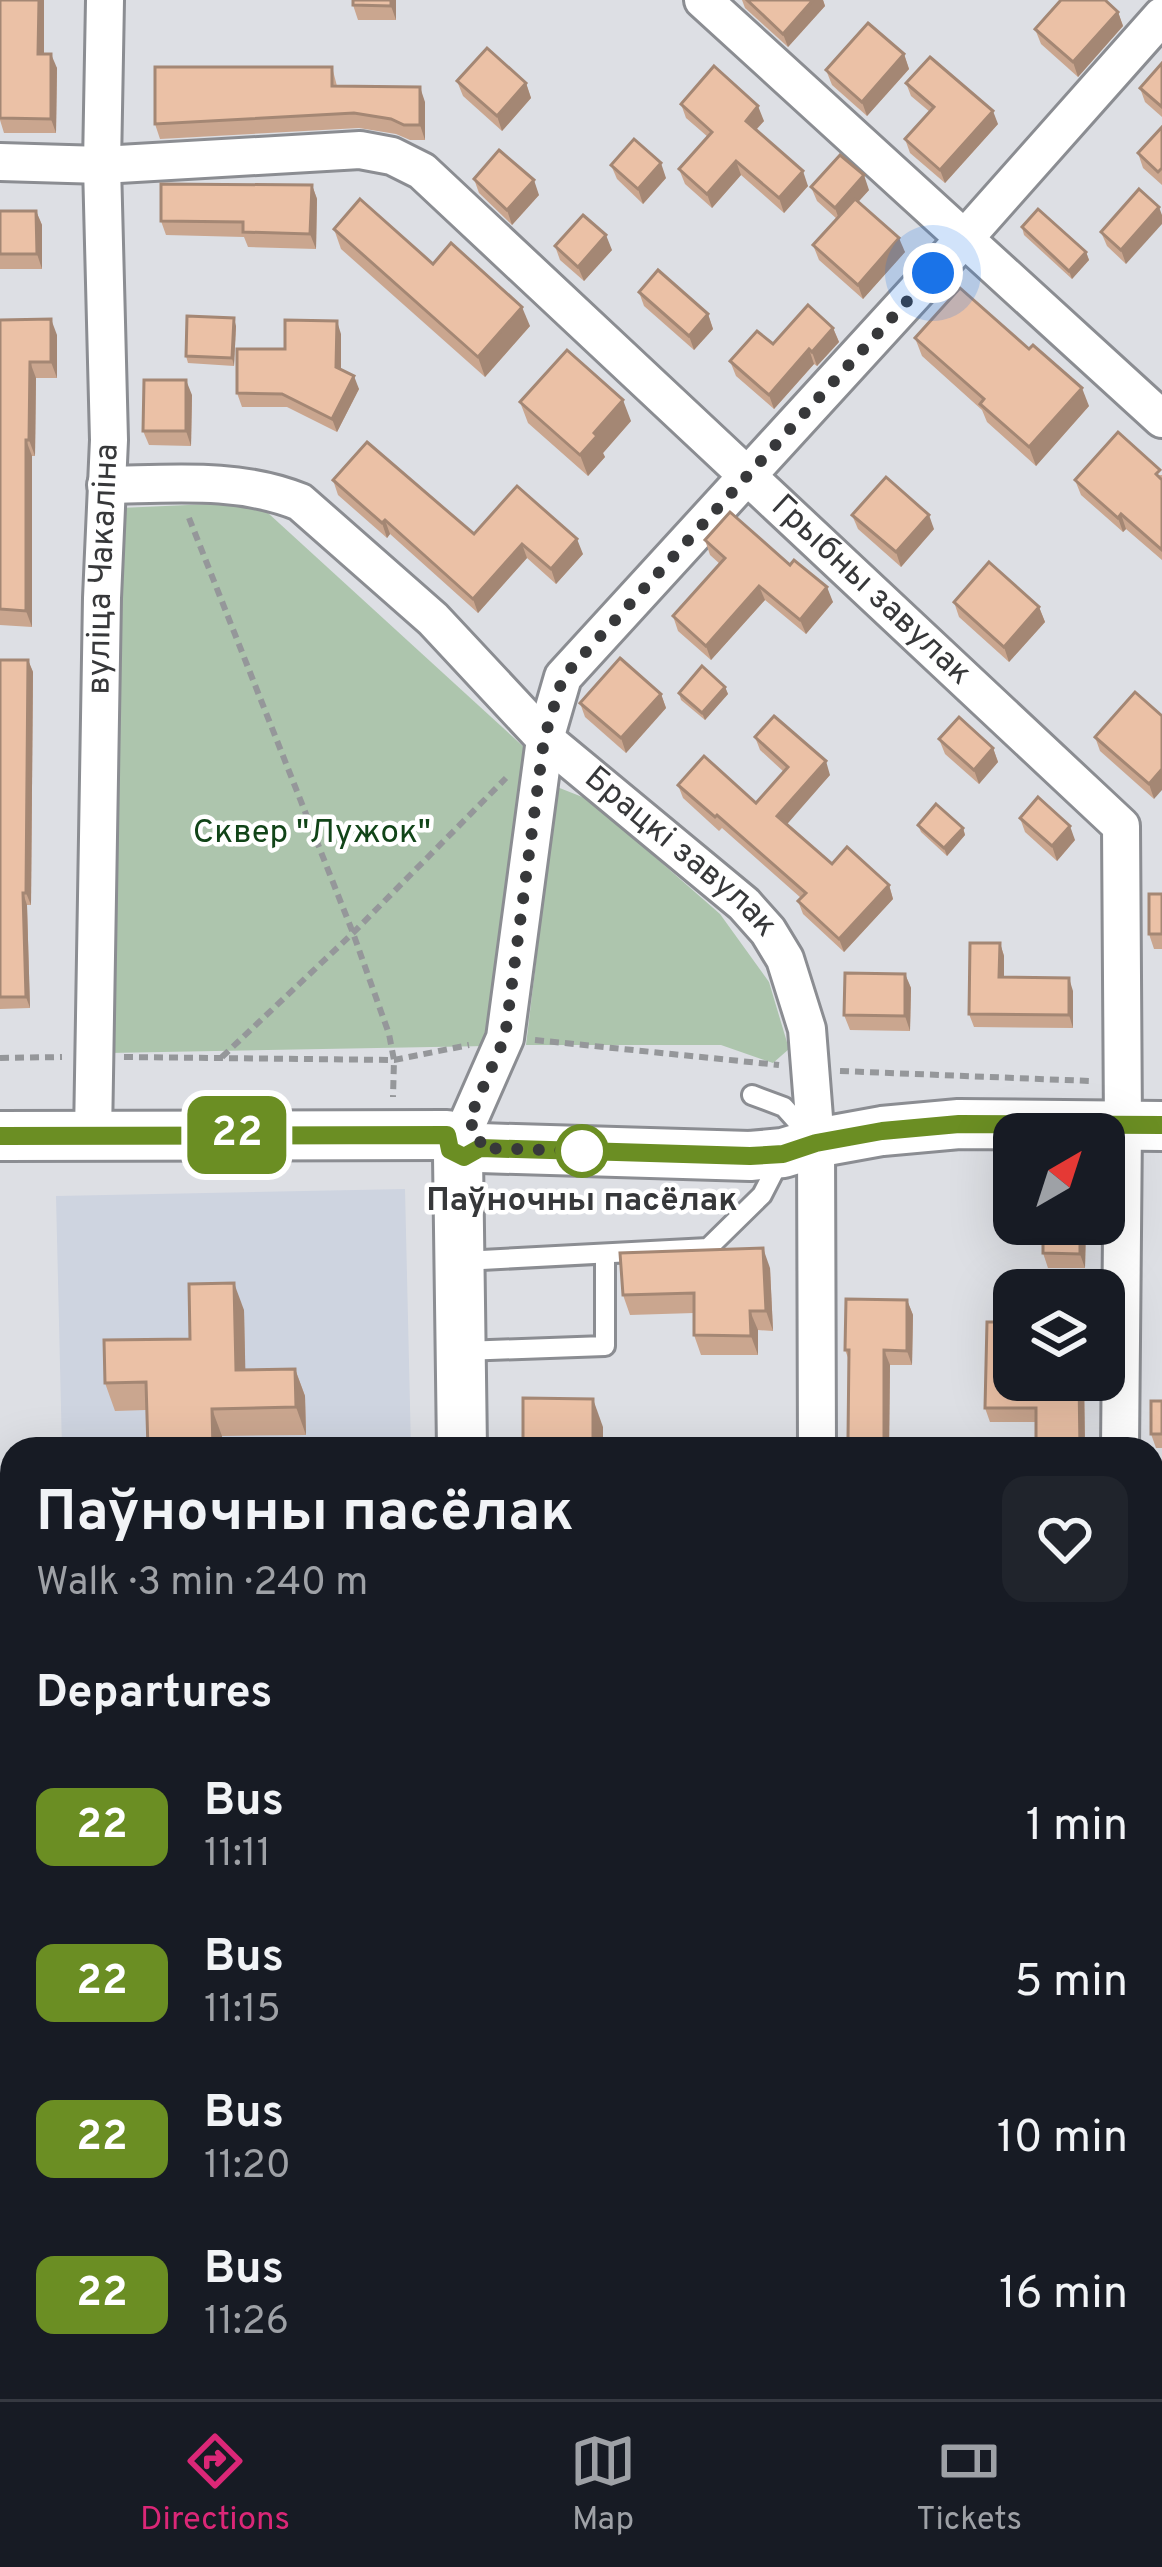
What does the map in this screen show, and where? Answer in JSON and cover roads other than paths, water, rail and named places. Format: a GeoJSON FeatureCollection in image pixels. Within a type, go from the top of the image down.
{"type":"FeatureCollection","features":[{"type":"Feature","properties":{"kind":"street","name":"вуліца Чакаліна"},"geometry":{"type":"LineString","coordinates":[[93,1136],[109,440],[101,165],[105,0]]}},
{"type":"Feature","properties":{"kind":"street"},"geometry":{"type":"LineString","coordinates":[[703,0],[1162,419]]}},
{"type":"Feature","properties":{"kind":"street"},"geometry":{"type":"LineString","coordinates":[[463,1437],[459,1262],[463,1140],[505,1037],[544,739],[563,677],[1162,16]]}},
{"type":"Feature","properties":{"kind":"street","name":"Грыбны завулак"},"geometry":{"type":"LineString","coordinates":[[0,162],[101,165],[359,150],[392,156],[422,172],[1121,826],[1136,1111],[1121,1437]]}},
{"type":"Feature","properties":{"kind":"street","name":"Брацкі завулак"},"geometry":{"type":"LineString","coordinates":[[106,485],[249,486],[300,502],[434,619],[544,739],[744,904],[768,932],[785,959],[807,1029],[810,1070],[800,1148],[816,1437]]}},
{"type":"Feature","properties":{"kind":"street"},"geometry":{"type":"LineString","coordinates":[[0,1136],[463,1140],[750,1156],[882,1131],[1136,1111]]}},
{"type":"Feature","properties":{"kind":"lane"},"geometry":{"type":"LineString","coordinates":[[459,1262],[708,1248],[762,1195],[800,1148],[784,1106],[752,1095]]}},
{"type":"Feature","properties":{"kind":"lane"},"geometry":{"type":"LineString","coordinates":[[460,1352],[605,1346],[604,1254]]}},
{"type":"Feature","properties":{"kind":"place","name":"Паўночны пасёлак"},"geometry":{"type":"Point","coordinates":[582,1151]}},
{"type":"Feature","properties":{"kind":"park label","name":"Сквер \"Лужок\""},"geometry":{"type":"Point","coordinates":[312,834]}}]}
